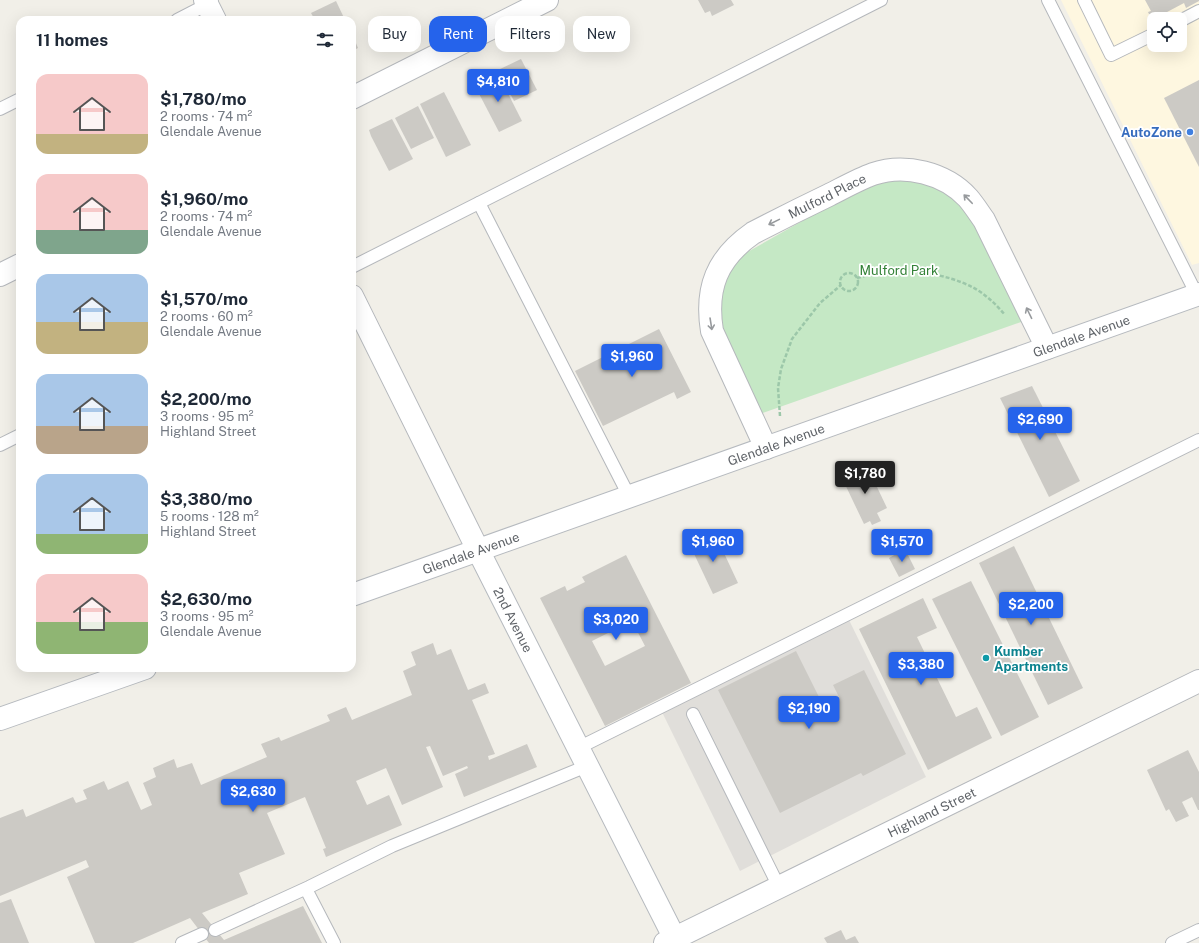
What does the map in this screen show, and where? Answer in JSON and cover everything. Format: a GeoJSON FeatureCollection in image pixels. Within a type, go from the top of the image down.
{"type":"FeatureCollection","features":[{"type":"Feature","properties":{"kind":"street"},"geometry":{"type":"LineString","coordinates":[[356,96],[547,0]]}},
{"type":"Feature","properties":{"kind":"street","name":"Mulford Place"},"geometry":{"type":"LineString","coordinates":[[766,448],[712,331],[710,303],[716,275],[731,251],[741,241],[753,233],[873,174],[898,169],[922,172],[949,182],[967,197],[984,220],[1047,348]]}},
{"type":"Feature","properties":{"kind":"street"},"geometry":{"type":"LineString","coordinates":[[0,275],[16,267]]}},
{"type":"Feature","properties":{"kind":"street","name":"Glendale Avenue"},"geometry":{"type":"LineString","coordinates":[[356,594],[1198,294]]}},
{"type":"Feature","properties":{"kind":"street","name":"2nd Avenue"},"geometry":{"type":"LineString","coordinates":[[356,304],[583,757],[672,941]]}},
{"type":"Feature","properties":{"kind":"street"},"geometry":{"type":"LineString","coordinates":[[0,719],[134,672]]}},
{"type":"Feature","properties":{"kind":"street","name":"Highland Street"},"geometry":{"type":"LineString","coordinates":[[672,941],[778,887],[1199,681]]}},
{"type":"Feature","properties":{"kind":"lane"},"geometry":{"type":"LineString","coordinates":[[356,265],[881,0]]}},
{"type":"Feature","properties":{"kind":"lane"},"geometry":{"type":"LineString","coordinates":[[1048,0],[1198,294]]}},
{"type":"Feature","properties":{"kind":"lane"},"geometry":{"type":"LineString","coordinates":[[1084,0],[1111,55],[1147,37]]}},
{"type":"Feature","properties":{"kind":"lane"},"geometry":{"type":"LineString","coordinates":[[187,16],[211,6]]}},
{"type":"Feature","properties":{"kind":"lane"},"geometry":{"type":"LineString","coordinates":[[1187,18],[1199,12]]}},
{"type":"Feature","properties":{"kind":"lane"},"geometry":{"type":"LineString","coordinates":[[0,109],[16,101]]}},
{"type":"Feature","properties":{"kind":"lane"},"geometry":{"type":"LineString","coordinates":[[479,203],[629,496]]}},
{"type":"Feature","properties":{"kind":"lane"},"geometry":{"type":"LineString","coordinates":[[0,445],[16,437]]}},
{"type":"Feature","properties":{"kind":"lane"},"geometry":{"type":"LineString","coordinates":[[215,930],[306,889],[392,846],[583,757],[1199,440]]}},
{"type":"Feature","properties":{"kind":"lane"},"geometry":{"type":"LineString","coordinates":[[693,714],[778,887]]}},
{"type":"Feature","properties":{"kind":"lane"},"geometry":{"type":"LineString","coordinates":[[306,889],[334,943]]}},
{"type":"Feature","properties":{"kind":"lane"},"geometry":{"type":"LineString","coordinates":[[1172,943],[1199,930]]}},
{"type":"Feature","properties":{"kind":"lane"},"geometry":{"type":"LineString","coordinates":[[182,943],[202,934]]}},
{"type":"Feature","properties":{"kind":"path"},"geometry":{"type":"LineString","coordinates":[[858,278],[883,271],[906,270],[945,277],[972,287],[992,301],[1005,314],[1008,320]]}},
{"type":"Feature","properties":{"kind":"path"},"geometry":{"type":"LineString","coordinates":[[846,273],[851,273],[858,278],[858,284],[852,290],[846,290],[841,285],[841,277],[846,273]]}},
{"type":"Feature","properties":{"kind":"path"},"geometry":{"type":"LineString","coordinates":[[780,416],[778,388],[781,369],[792,339],[820,303],[841,285]]}},
{"type":"Feature","properties":{"kind":"shaded area"},"geometry":{"type":"Polygon","coordinates":[[[1061,0],[1199,0],[1199,263],[1192,265],[1061,0]]]}},
{"type":"Feature","properties":{"kind":"shaded area"},"geometry":{"type":"Polygon","coordinates":[[[849,620],[926,777],[740,871],[662,712],[849,620]]]}},
{"type":"Feature","properties":{"kind":"green space","name":"Mulford Park"},"geometry":{"type":"Polygon","coordinates":[[[886,177],[941,184],[967,204],[1024,321],[760,414],[736,367],[723,331],[720,313],[720,296],[726,277],[732,267],[744,254],[857,190],[886,177]]]}},
{"type":"Feature","properties":{"kind":"building"},"geometry":{"type":"Polygon","coordinates":[[[698,0],[731,0],[734,5],[712,16],[710,11],[705,13],[698,0]]]}},
{"type":"Feature","properties":{"kind":"building"},"geometry":{"type":"Polygon","coordinates":[[[1145,0],[1199,0],[1186,8],[1184,3],[1167,12],[1148,12],[1151,11],[1145,0]]]}},
{"type":"Feature","properties":{"kind":"building"},"geometry":{"type":"Polygon","coordinates":[[[336,1],[343,16],[313,16],[311,13],[336,1]]]}},
{"type":"Feature","properties":{"kind":"building"},"geometry":{"type":"Polygon","coordinates":[[[521,59],[537,90],[514,101],[498,70],[521,59]]]}},
{"type":"Feature","properties":{"kind":"building"},"geometry":{"type":"Polygon","coordinates":[[[498,74],[522,121],[499,132],[475,86],[498,74]]]}},
{"type":"Feature","properties":{"kind":"building","name":"AutoZone"},"geometry":{"type":"Polygon","coordinates":[[[1199,80],[1199,167],[1164,98],[1199,80]]]}},
{"type":"Feature","properties":{"kind":"building"},"geometry":{"type":"Polygon","coordinates":[[[444,92],[471,145],[446,157],[420,104],[444,92]]]}},
{"type":"Feature","properties":{"kind":"building"},"geometry":{"type":"Polygon","coordinates":[[[418,106],[434,138],[411,149],[395,118],[418,106]]]}},
{"type":"Feature","properties":{"kind":"building"},"geometry":{"type":"Polygon","coordinates":[[[392,119],[413,159],[389,171],[369,130],[392,119]]]}},
{"type":"Feature","properties":{"kind":"building"},"geometry":{"type":"Polygon","coordinates":[[[659,329],[691,392],[677,399],[674,392],[603,426],[575,371],[659,329]]]}},
{"type":"Feature","properties":{"kind":"building"},"geometry":{"type":"Polygon","coordinates":[[[1032,386],[1080,481],[1049,497],[1000,398],[1032,386]]]}},
{"type":"Feature","properties":{"kind":"building"},"geometry":{"type":"Polygon","coordinates":[[[867,466],[887,508],[877,513],[881,521],[872,525],[870,521],[864,524],[842,478],[867,466]]]}},
{"type":"Feature","properties":{"kind":"building"},"geometry":{"type":"Polygon","coordinates":[[[704,533],[708,540],[716,536],[738,583],[713,594],[688,541],[704,533]]]}},
{"type":"Feature","properties":{"kind":"building"},"geometry":{"type":"Polygon","coordinates":[[[1014,546],[1083,688],[1048,705],[979,563],[1014,546]]]}},
{"type":"Feature","properties":{"kind":"building"},"geometry":{"type":"Polygon","coordinates":[[[905,549],[915,569],[899,577],[889,558],[905,549]]]}},
{"type":"Feature","properties":{"kind":"building"},"geometry":{"type":"Polygon","coordinates":[[[626,555],[691,683],[605,726],[540,598],[565,586],[567,591],[585,582],[582,577],[626,555]],[[632,621],[592,641],[605,666],[645,646],[632,621]]]}},
{"type":"Feature","properties":{"kind":"building","name":"Kumber Apartments"},"geometry":{"type":"Polygon","coordinates":[[[971,581],[1039,717],[1001,736],[932,599],[971,581]]]}},
{"type":"Feature","properties":{"kind":"building"},"geometry":{"type":"Polygon","coordinates":[[[923,598],[937,628],[917,637],[956,717],[977,707],[992,738],[928,770],[859,629],[923,598]]]}},
{"type":"Feature","properties":{"kind":"building"},"geometry":{"type":"Polygon","coordinates":[[[433,643],[437,655],[451,649],[468,690],[485,683],[489,693],[472,700],[495,754],[488,756],[489,760],[527,744],[537,767],[464,797],[455,774],[468,768],[467,766],[443,776],[430,746],[426,747],[443,787],[402,805],[386,768],[356,781],[367,805],[389,795],[402,825],[326,857],[323,849],[326,848],[305,797],[267,813],[285,854],[239,873],[248,894],[202,913],[224,940],[303,906],[322,943],[209,943],[190,918],[133,943],[95,943],[67,877],[89,867],[86,860],[0,896],[0,818],[23,809],[26,817],[73,797],[76,803],[87,799],[83,790],[104,781],[108,790],[128,781],[141,810],[152,805],[143,783],[156,777],[153,768],[174,759],[177,768],[192,763],[201,785],[267,757],[261,744],[279,737],[281,741],[330,721],[327,715],[346,707],[352,720],[412,695],[403,671],[416,665],[411,652],[433,643]]]}},
{"type":"Feature","properties":{"kind":"building"},"geometry":{"type":"Polygon","coordinates":[[[796,651],[823,705],[839,697],[833,685],[864,670],[906,754],[863,776],[861,773],[780,813],[718,690],[796,651]]]}},
{"type":"Feature","properties":{"kind":"building"},"geometry":{"type":"Polygon","coordinates":[[[1188,750],[1199,772],[1199,810],[1192,797],[1182,802],[1189,816],[1176,822],[1169,809],[1166,811],[1147,770],[1188,750]]]}},
{"type":"Feature","properties":{"kind":"building"},"geometry":{"type":"Polygon","coordinates":[[[11,899],[29,943],[0,943],[0,903],[11,899]]]}},
{"type":"Feature","properties":{"kind":"building"},"geometry":{"type":"Polygon","coordinates":[[[841,930],[846,940],[855,936],[859,943],[827,943],[824,938],[841,930]]]}},
{"type":"Feature","properties":{"kind":"place","name":"AutoZone"},"geometry":{"type":"Point","coordinates":[1190,132]}},
{"type":"Feature","properties":{"kind":"place","name":"Kumber Apartments"},"geometry":{"type":"Point","coordinates":[986,658]}}]}
